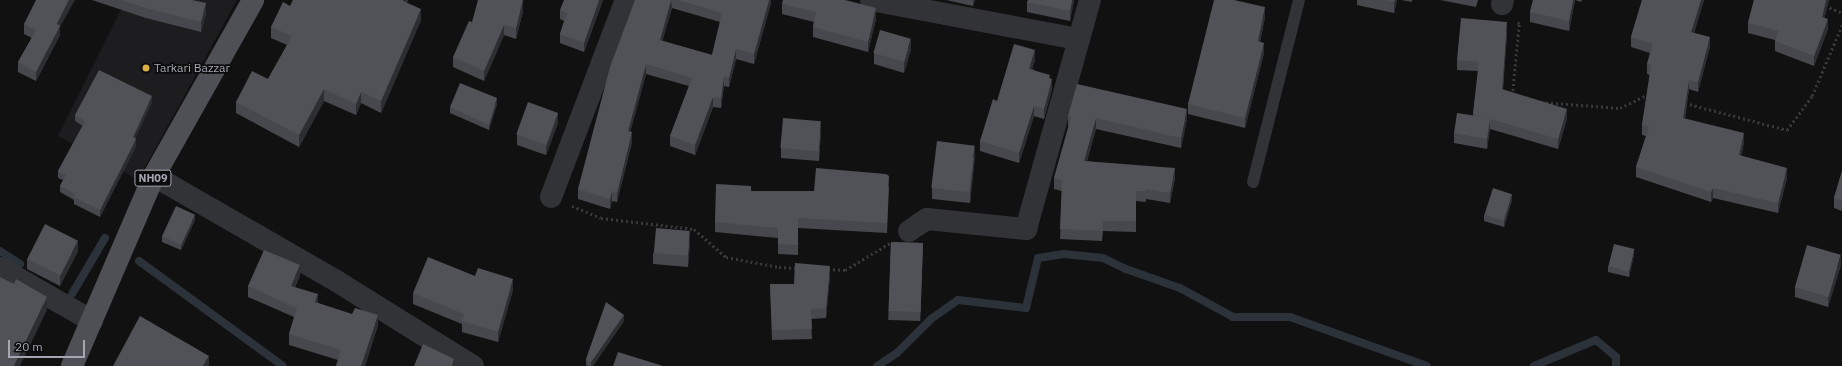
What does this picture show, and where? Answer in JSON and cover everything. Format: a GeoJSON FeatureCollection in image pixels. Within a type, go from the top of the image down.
{"type":"FeatureCollection","features":[{"type":"Feature","properties":{"kind":"main road","name":"NH09"},"geometry":{"type":"LineString","coordinates":[[72,366],[154,176],[253,0]]}},
{"type":"Feature","properties":{"kind":"street"},"geometry":{"type":"LineString","coordinates":[[551,197],[626,0]]}},
{"type":"Feature","properties":{"kind":"street"},"geometry":{"type":"LineString","coordinates":[[871,0],[1078,39]]}},
{"type":"Feature","properties":{"kind":"street"},"geometry":{"type":"LineString","coordinates":[[909,231],[927,219],[1026,229],[1090,0]]}},
{"type":"Feature","properties":{"kind":"street"},"geometry":{"type":"LineString","coordinates":[[154,176],[338,282],[473,366]]}},
{"type":"Feature","properties":{"kind":"street"},"geometry":{"type":"LineString","coordinates":[[0,268],[92,321]]}},
{"type":"Feature","properties":{"kind":"lane"},"geometry":{"type":"LineString","coordinates":[[1253,182],[1299,0]]}},
{"type":"Feature","properties":{"kind":"path"},"geometry":{"type":"LineString","coordinates":[[1503,2],[1519,24],[1512,99]]}},
{"type":"Feature","properties":{"kind":"path"},"geometry":{"type":"LineString","coordinates":[[1822,5],[1842,13]]}},
{"type":"Feature","properties":{"kind":"path"},"geometry":{"type":"LineString","coordinates":[[1677,101],[1787,130],[1812,96],[1842,25]]}},
{"type":"Feature","properties":{"kind":"path"},"geometry":{"type":"LineString","coordinates":[[1535,101],[1620,108],[1648,94],[1655,96]]}},
{"type":"Feature","properties":{"kind":"path"},"geometry":{"type":"LineString","coordinates":[[551,197],[601,218],[694,229],[726,257],[779,267],[801,268]]}},
{"type":"Feature","properties":{"kind":"path"},"geometry":{"type":"LineString","coordinates":[[823,269],[845,270],[909,231]]}},
{"type":"Feature","properties":{"kind":"shaded area","name":"Tarkari Bazzar"},"geometry":{"type":"Polygon","coordinates":[[[126,0],[237,0],[138,180],[58,136],[126,0]]]}},
{"type":"Feature","properties":{"kind":"building"},"geometry":{"type":"Polygon","coordinates":[[[36,0],[69,0],[57,24],[60,26],[36,72],[18,62],[36,30],[24,24],[36,0]]]}},
{"type":"Feature","properties":{"kind":"building"},"geometry":{"type":"Polygon","coordinates":[[[121,0],[192,0],[206,3],[201,22],[121,0]]]}},
{"type":"Feature","properties":{"kind":"building"},"geometry":{"type":"Polygon","coordinates":[[[293,0],[403,0],[421,9],[381,101],[361,92],[356,104],[324,89],[299,135],[236,102],[252,71],[268,79],[292,36],[271,27],[283,2],[290,6],[293,0]]]}},
{"type":"Feature","properties":{"kind":"building"},"geometry":{"type":"Polygon","coordinates":[[[478,0],[523,0],[516,28],[504,25],[484,71],[453,57],[469,21],[472,22],[478,0]]]}},
{"type":"Feature","properties":{"kind":"building"},"geometry":{"type":"Polygon","coordinates":[[[564,0],[599,0],[584,43],[560,34],[567,13],[560,10],[564,0]]]}},
{"type":"Feature","properties":{"kind":"building"},"geometry":{"type":"Polygon","coordinates":[[[635,0],[671,0],[660,40],[712,55],[722,13],[678,0],[769,0],[754,54],[736,49],[729,78],[724,76],[721,98],[713,97],[695,145],[670,136],[692,78],[646,64],[628,131],[632,132],[617,193],[612,191],[610,199],[578,189],[610,67],[635,0]]]}},
{"type":"Feature","properties":{"kind":"building"},"geometry":{"type":"Polygon","coordinates":[[[783,0],[845,0],[876,8],[868,42],[813,27],[816,12],[782,4],[783,0]]]}},
{"type":"Feature","properties":{"kind":"building"},"geometry":{"type":"Polygon","coordinates":[[[1028,0],[1072,0],[1070,11],[1027,2],[1028,0]]]}},
{"type":"Feature","properties":{"kind":"building"},"geometry":{"type":"Polygon","coordinates":[[[1214,0],[1234,0],[1265,7],[1258,41],[1264,43],[1245,118],[1188,104],[1214,0]]]}},
{"type":"Feature","properties":{"kind":"building"},"geometry":{"type":"Polygon","coordinates":[[[1384,0],[1395,0],[1394,2],[1384,0]]]}},
{"type":"Feature","properties":{"kind":"building"},"geometry":{"type":"Polygon","coordinates":[[[1533,0],[1573,0],[1569,21],[1530,12],[1533,0]]]}},
{"type":"Feature","properties":{"kind":"building"},"geometry":{"type":"Polygon","coordinates":[[[1642,0],[1701,0],[1691,32],[1710,37],[1698,82],[1689,80],[1683,118],[1744,133],[1739,155],[1787,168],[1778,203],[1713,188],[1711,192],[1636,167],[1649,127],[1642,125],[1651,65],[1647,64],[1653,44],[1631,37],[1642,0]]]}},
{"type":"Feature","properties":{"kind":"building"},"geometry":{"type":"Polygon","coordinates":[[[1754,0],[1826,0],[1822,17],[1828,19],[1814,56],[1775,41],[1779,31],[1748,23],[1754,0]]]}},
{"type":"Feature","properties":{"kind":"building"},"geometry":{"type":"Polygon","coordinates":[[[1461,18],[1507,22],[1502,89],[1567,109],[1558,139],[1490,119],[1487,139],[1454,133],[1457,113],[1483,117],[1473,114],[1479,62],[1457,60],[1461,18]]]}},
{"type":"Feature","properties":{"kind":"building"},"geometry":{"type":"Polygon","coordinates":[[[880,30],[911,39],[904,62],[873,53],[880,30]]]}},
{"type":"Feature","properties":{"kind":"building"},"geometry":{"type":"Polygon","coordinates":[[[1014,44],[1035,50],[1029,69],[1050,75],[1049,78],[1052,79],[1044,109],[1034,106],[1019,153],[980,141],[993,99],[997,101],[1014,44]]]}},
{"type":"Feature","properties":{"kind":"building"},"geometry":{"type":"Polygon","coordinates":[[[99,70],[152,96],[133,137],[136,139],[100,210],[74,197],[75,194],[60,186],[66,175],[58,171],[85,121],[75,115],[99,70]]]}},
{"type":"Feature","properties":{"kind":"building"},"geometry":{"type":"Polygon","coordinates":[[[460,83],[497,98],[489,125],[450,107],[460,83]]]}},
{"type":"Feature","properties":{"kind":"building"},"geometry":{"type":"Polygon","coordinates":[[[1077,84],[1187,109],[1181,138],[1096,118],[1084,161],[1175,168],[1170,193],[1146,189],[1146,191],[1136,191],[1136,221],[1103,221],[1102,231],[1060,229],[1062,180],[1054,178],[1071,117],[1068,116],[1077,84]]]}},
{"type":"Feature","properties":{"kind":"building"},"geometry":{"type":"Polygon","coordinates":[[[528,102],[558,113],[546,145],[516,134],[528,102]]]}},
{"type":"Feature","properties":{"kind":"building"},"geometry":{"type":"Polygon","coordinates":[[[783,118],[821,121],[818,151],[780,148],[783,118]]]}},
{"type":"Feature","properties":{"kind":"building"},"geometry":{"type":"Polygon","coordinates":[[[937,141],[975,146],[969,192],[931,188],[937,141]]]}},
{"type":"Feature","properties":{"kind":"building"},"geometry":{"type":"Polygon","coordinates":[[[816,168],[886,174],[889,176],[887,223],[798,218],[798,245],[778,244],[778,228],[715,222],[716,184],[751,186],[751,191],[814,191],[816,168]]]}},
{"type":"Feature","properties":{"kind":"building"},"geometry":{"type":"Polygon","coordinates":[[[1842,171],[1842,200],[1834,198],[1842,171]]]}},
{"type":"Feature","properties":{"kind":"building"},"geometry":{"type":"Polygon","coordinates":[[[1493,188],[1512,194],[1503,221],[1484,215],[1493,188]]]}},
{"type":"Feature","properties":{"kind":"building"},"geometry":{"type":"Polygon","coordinates":[[[176,206],[195,215],[181,245],[162,236],[176,206]]]}},
{"type":"Feature","properties":{"kind":"building"},"geometry":{"type":"Polygon","coordinates":[[[45,224],[78,241],[60,276],[27,259],[45,224]]]}},
{"type":"Feature","properties":{"kind":"building"},"geometry":{"type":"Polygon","coordinates":[[[656,228],[690,231],[688,256],[654,253],[656,228]]]}},
{"type":"Feature","properties":{"kind":"building"},"geometry":{"type":"Polygon","coordinates":[[[891,242],[923,243],[921,312],[889,311],[891,242]]]}},
{"type":"Feature","properties":{"kind":"building"},"geometry":{"type":"Polygon","coordinates":[[[1614,244],[1634,249],[1629,271],[1608,266],[1614,244]]]}},
{"type":"Feature","properties":{"kind":"building"},"geometry":{"type":"Polygon","coordinates":[[[1807,245],[1841,255],[1829,297],[1795,287],[1807,245]]]}},
{"type":"Feature","properties":{"kind":"building"},"geometry":{"type":"Polygon","coordinates":[[[264,250],[300,265],[291,286],[318,294],[315,302],[352,314],[355,308],[378,315],[361,366],[336,366],[341,350],[289,334],[297,308],[248,286],[264,250]]]}},
{"type":"Feature","properties":{"kind":"building"},"geometry":{"type":"Polygon","coordinates":[[[428,257],[475,276],[478,268],[513,279],[498,332],[462,321],[464,314],[413,293],[428,257]]]}},
{"type":"Feature","properties":{"kind":"building"},"geometry":{"type":"Polygon","coordinates":[[[795,263],[830,266],[826,308],[811,309],[812,329],[772,330],[770,284],[794,284],[795,263]]]}},
{"type":"Feature","properties":{"kind":"building"},"geometry":{"type":"Polygon","coordinates":[[[0,277],[14,284],[16,279],[47,297],[14,366],[0,366],[0,277]]]}},
{"type":"Feature","properties":{"kind":"building"},"geometry":{"type":"Polygon","coordinates":[[[606,302],[624,315],[591,362],[586,359],[606,302]]]}},
{"type":"Feature","properties":{"kind":"building"},"geometry":{"type":"Polygon","coordinates":[[[140,316],[209,356],[203,366],[113,366],[140,316]]]}},
{"type":"Feature","properties":{"kind":"building"},"geometry":{"type":"Polygon","coordinates":[[[423,344],[454,359],[453,366],[414,366],[423,344]]]}},
{"type":"Feature","properties":{"kind":"building"},"geometry":{"type":"Polygon","coordinates":[[[618,352],[663,366],[613,366],[618,352]]]}},
{"type":"Feature","properties":{"kind":"waterway"},"geometry":{"type":"LineString","coordinates":[[72,294],[105,238]]}},
{"type":"Feature","properties":{"kind":"waterway"},"geometry":{"type":"LineString","coordinates":[[0,251],[20,264]]}},
{"type":"Feature","properties":{"kind":"waterway"},"geometry":{"type":"LineString","coordinates":[[877,366],[897,353],[931,319],[958,300],[1026,308],[1038,258],[1064,254],[1103,258],[1126,269],[1180,288],[1233,317],[1290,317],[1427,366]]}},
{"type":"Feature","properties":{"kind":"waterway"},"geometry":{"type":"LineString","coordinates":[[139,261],[283,366]]}},
{"type":"Feature","properties":{"kind":"waterway"},"geometry":{"type":"LineString","coordinates":[[1534,366],[1596,340],[1616,357],[1616,366]]}},
{"type":"Feature","properties":{"kind":"place","name":"Tarkari Bazzar"},"geometry":{"type":"Point","coordinates":[146,68]}}]}
